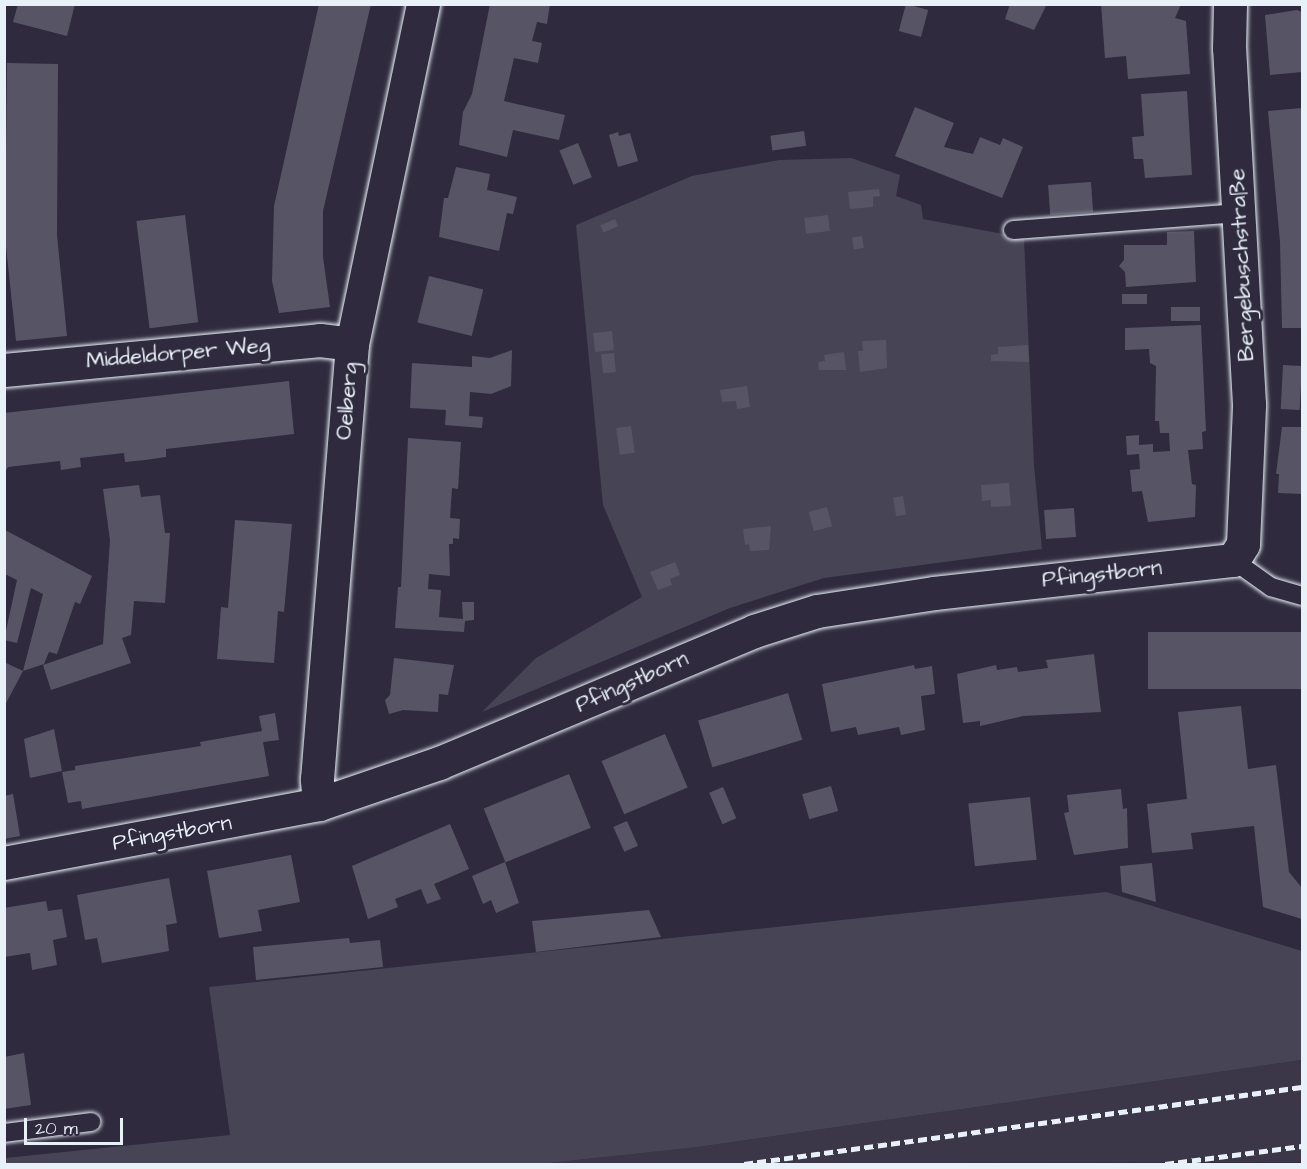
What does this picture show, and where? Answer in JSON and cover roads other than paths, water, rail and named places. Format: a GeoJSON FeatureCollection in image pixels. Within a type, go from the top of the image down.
{"type":"FeatureCollection","features":[{"type":"Feature","properties":{"kind":"street","name":"Oelberg"},"geometry":{"type":"LineString","coordinates":[[319,804],[317,779],[352,344],[423,4]]}},
{"type":"Feature","properties":{"kind":"street","name":"Bergebuschstraße"},"geometry":{"type":"LineString","coordinates":[[1230,4],[1229,48],[1249,404],[1244,525],[1241,552],[1233,560]]}},
{"type":"Feature","properties":{"kind":"street","name":"Middeldorper Weg"},"geometry":{"type":"LineString","coordinates":[[4,370],[320,340],[352,344]]}},
{"type":"Feature","properties":{"kind":"street","name":"Pfingstborn"},"geometry":{"type":"LineString","coordinates":[[4,863],[319,804],[439,763],[754,631],[818,611],[934,593],[1233,560]]}},
{"type":"Feature","properties":{"kind":"lane"},"geometry":{"type":"LineString","coordinates":[[1013,230],[1240,213]]}},
{"type":"Feature","properties":{"kind":"lane"},"geometry":{"type":"LineString","coordinates":[[1233,560],[1270,587],[1302,596]]}},
{"type":"Feature","properties":{"kind":"lane"},"geometry":{"type":"LineString","coordinates":[[4,1132],[91,1122]]}},
{"type":"Feature","properties":{"kind":"railway"},"geometry":{"type":"LineString","coordinates":[[744,1164],[1302,1087]]}},
{"type":"Feature","properties":{"kind":"railway"},"geometry":{"type":"LineString","coordinates":[[1165,1164],[1302,1146]]}}]}
